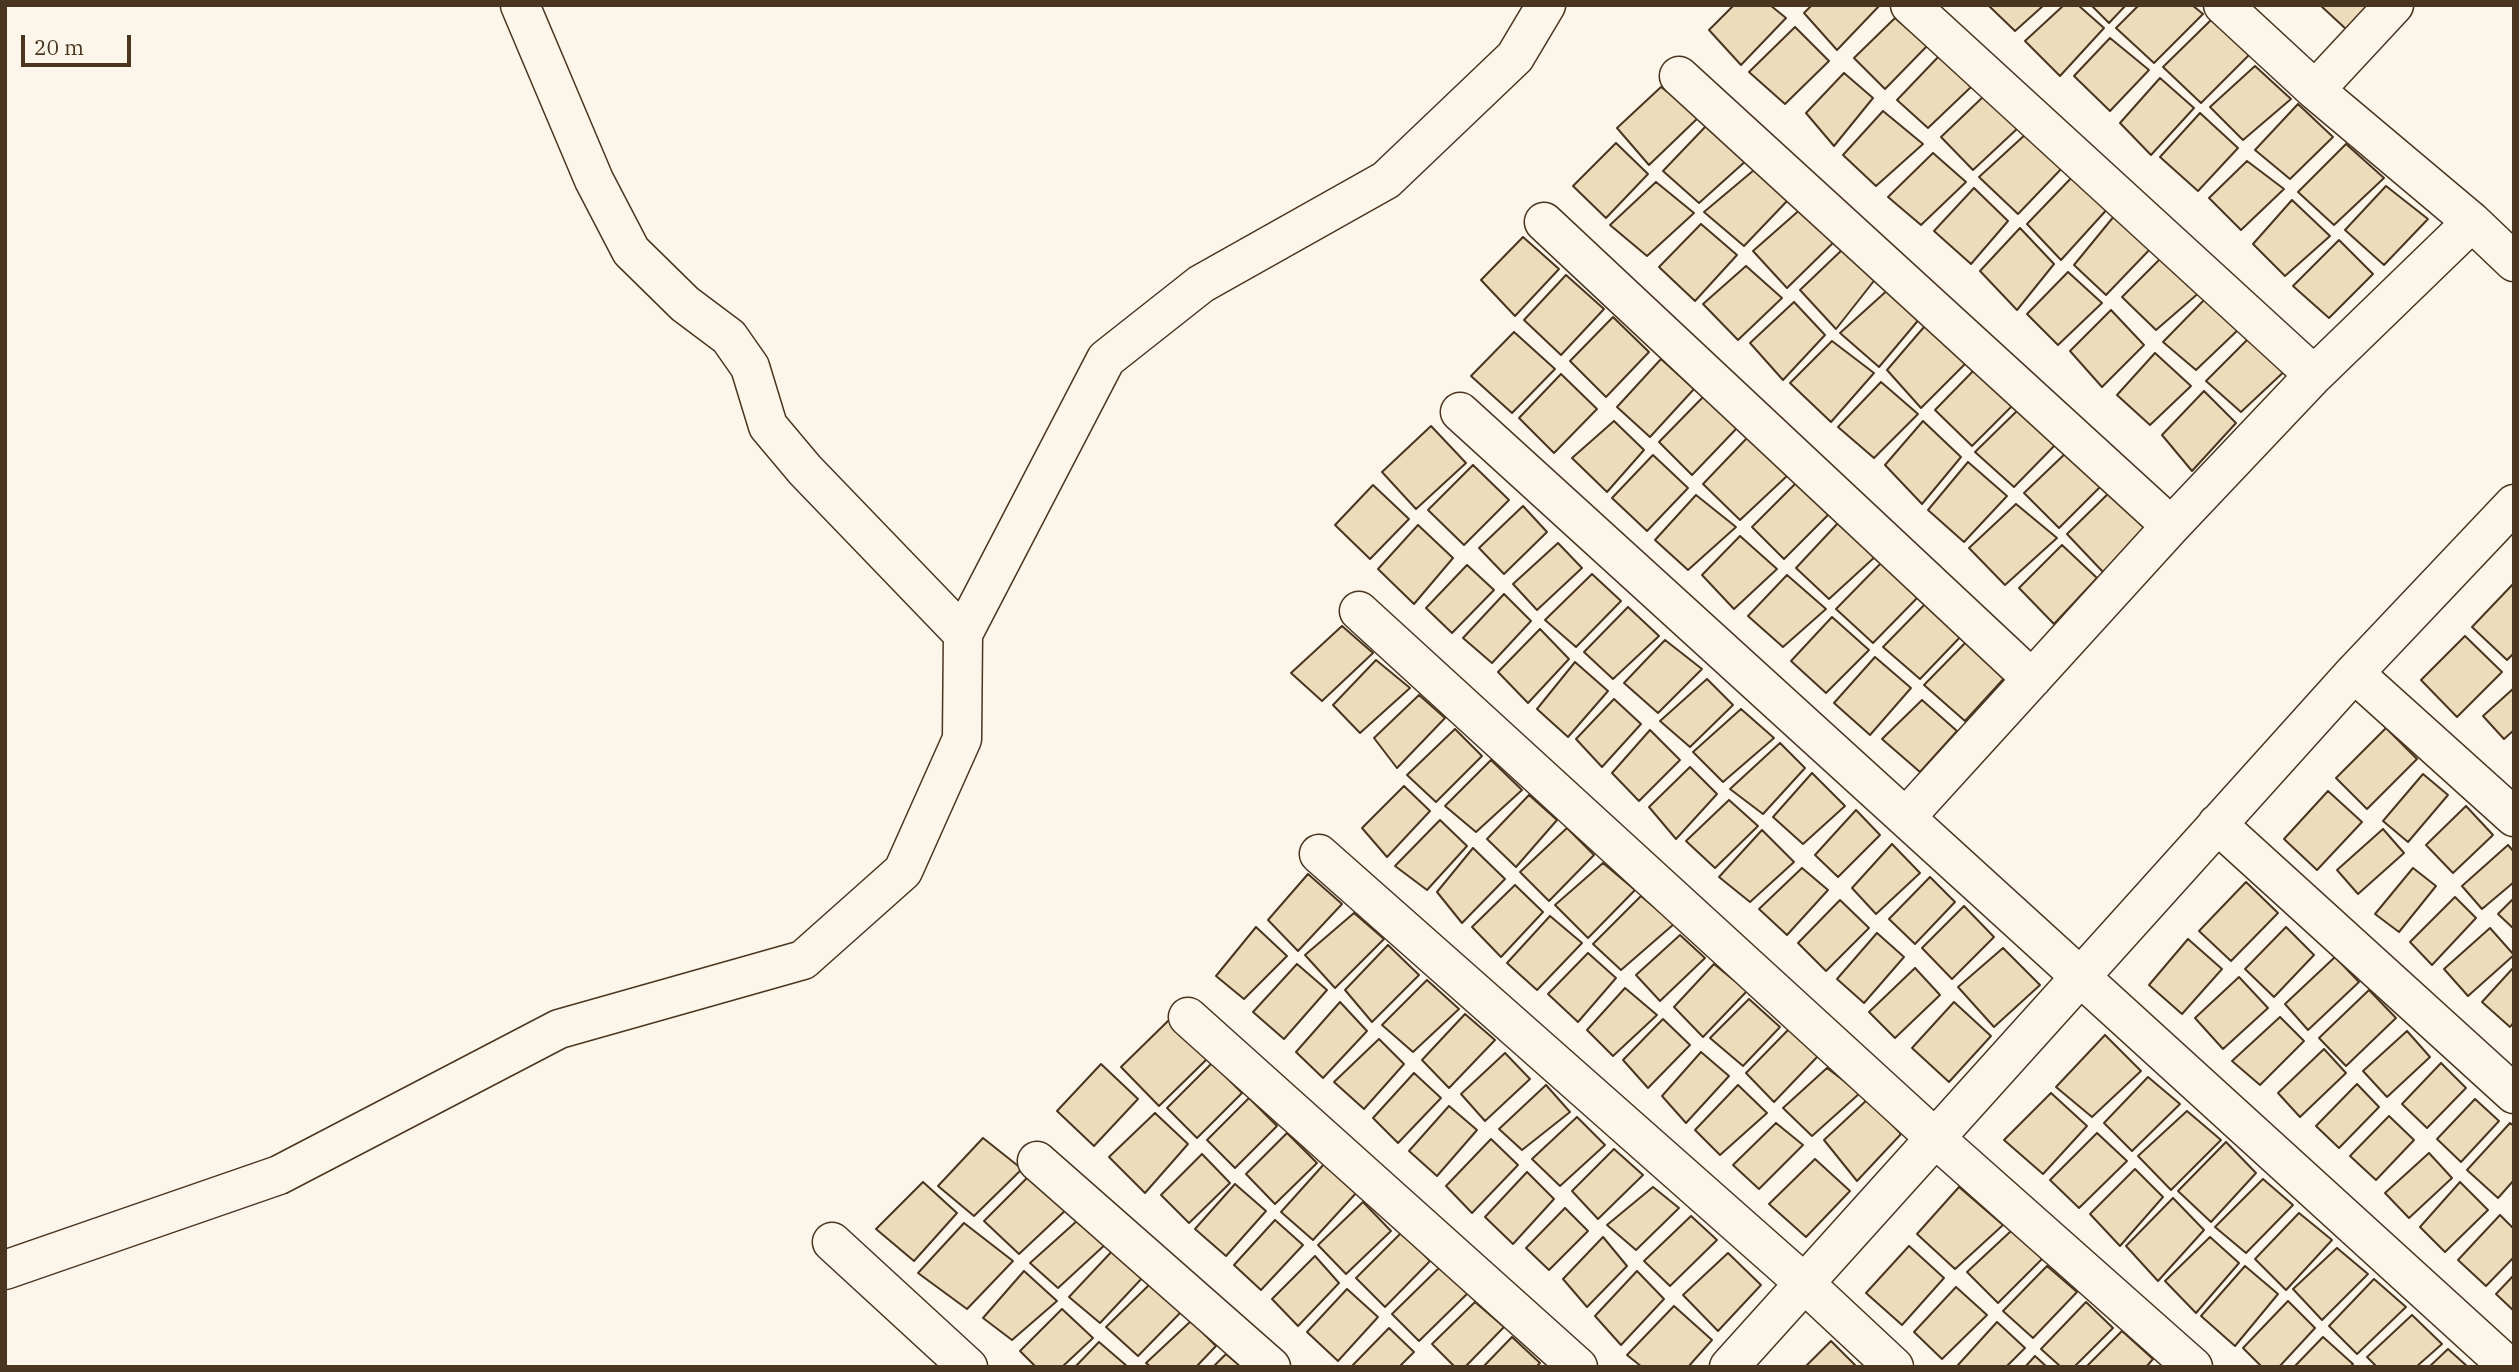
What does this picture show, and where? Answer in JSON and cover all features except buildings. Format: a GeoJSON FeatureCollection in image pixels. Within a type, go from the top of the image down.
{"type":"FeatureCollection","features":[{"type":"Feature","properties":{"kind":"street"},"geometry":{"type":"LineString","coordinates":[[520,5],[594,180],[631,251],[685,304],[729,337],[750,367],[768,426],[805,470],[963,634]]}},
{"type":"Feature","properties":{"kind":"street"},"geometry":{"type":"LineString","coordinates":[[5,1270],[279,1175],[559,1029],[803,960],[903,871],[962,739],[963,634],[1106,359],[1201,284],[1386,180],[1515,57],[1546,5]]}},
{"type":"Feature","properties":{"kind":"street"},"geometry":{"type":"LineString","coordinates":[[1910,5],[2314,375]]}},
{"type":"Feature","properties":{"kind":"street"},"geometry":{"type":"LineString","coordinates":[[2223,5],[2315,90],[2472,222],[2514,262]]}},
{"type":"Feature","properties":{"kind":"street"},"geometry":{"type":"LineString","coordinates":[[2315,90],[2394,5]]}},
{"type":"Feature","properties":{"kind":"street"},"geometry":{"type":"LineString","coordinates":[[1679,76],[2171,526]]}},
{"type":"Feature","properties":{"kind":"street"},"geometry":{"type":"LineString","coordinates":[[1544,222],[2032,679]]}},
{"type":"Feature","properties":{"kind":"street"},"geometry":{"type":"LineString","coordinates":[[1906,817],[2171,526],[2314,375],[2472,222]]}},
{"type":"Feature","properties":{"kind":"street"},"geometry":{"type":"LineString","coordinates":[[1460,412],[2509,1367]]}},
{"type":"Feature","properties":{"kind":"street"},"geometry":{"type":"LineString","coordinates":[[1729,1367],[2354,673],[2510,515]]}},
{"type":"Feature","properties":{"kind":"street"},"geometry":{"type":"LineString","coordinates":[[1359,611],[1935,1139],[2193,1367]]}},
{"type":"Feature","properties":{"kind":"street"},"geometry":{"type":"LineString","coordinates":[[2354,673],[2514,817]]}},
{"type":"Feature","properties":{"kind":"street"},"geometry":{"type":"LineString","coordinates":[[2217,824],[2514,1094]]}},
{"type":"Feature","properties":{"kind":"street"},"geometry":{"type":"LineString","coordinates":[[1319,853],[1804,1283],[1894,1367]]}},
{"type":"Feature","properties":{"kind":"street"},"geometry":{"type":"LineString","coordinates":[[1188,1017],[1578,1367]]}},
{"type":"Feature","properties":{"kind":"street"},"geometry":{"type":"LineString","coordinates":[[1037,1161],[1271,1367]]}},
{"type":"Feature","properties":{"kind":"street"},"geometry":{"type":"LineString","coordinates":[[832,1242],[968,1367]]}}]}
